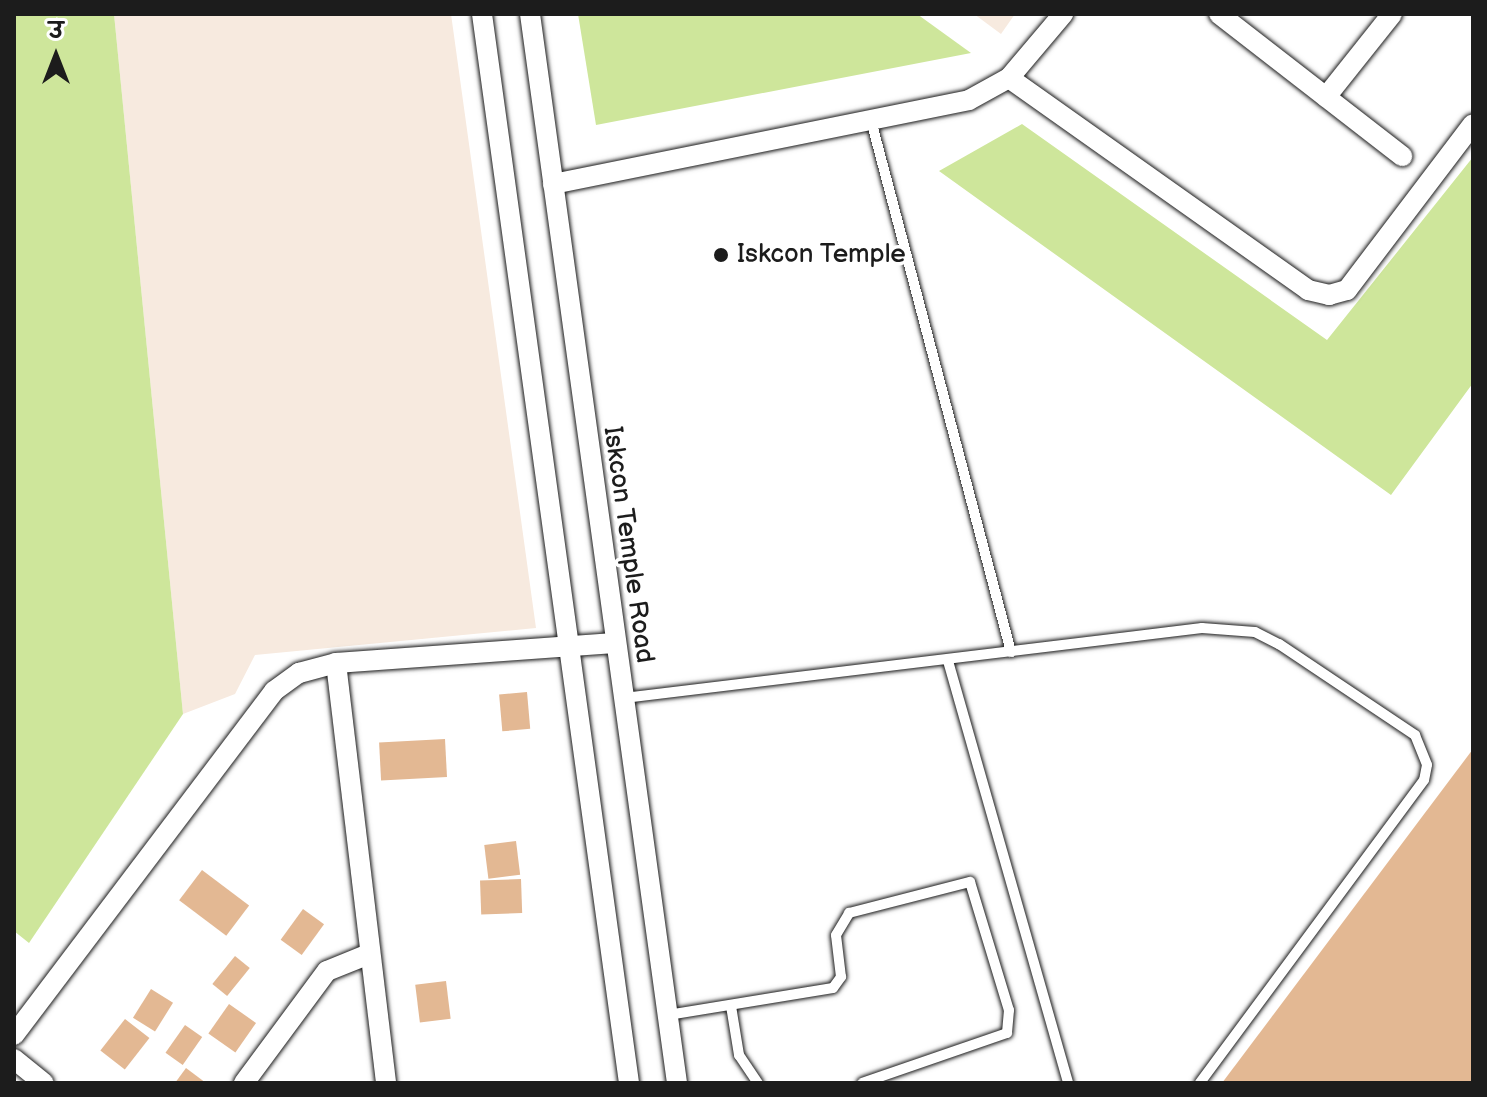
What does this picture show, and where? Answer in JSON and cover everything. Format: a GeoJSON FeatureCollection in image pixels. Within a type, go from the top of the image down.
{"type":"FeatureCollection","features":[{"type":"Feature","properties":{"kind":"street"},"geometry":{"type":"LineString","coordinates":[[482,14],[629,1083]]}},
{"type":"Feature","properties":{"kind":"street","name":"Iskcon Temple Road"},"geometry":{"type":"LineString","coordinates":[[530,14],[614,643],[677,1083]]}},
{"type":"Feature","properties":{"kind":"street"},"geometry":{"type":"LineString","coordinates":[[553,184],[872,124],[969,100],[1009,78],[1063,14]]}},
{"type":"Feature","properties":{"kind":"street"},"geometry":{"type":"LineString","coordinates":[[1219,14],[1402,156]]}},
{"type":"Feature","properties":{"kind":"street"},"geometry":{"type":"LineString","coordinates":[[1326,97],[1392,14]]}},
{"type":"Feature","properties":{"kind":"street"},"geometry":{"type":"LineString","coordinates":[[1009,78],[1308,290],[1329,295],[1347,290],[1473,124]]}},
{"type":"Feature","properties":{"kind":"street"},"geometry":{"type":"LineString","coordinates":[[14,1035],[274,691],[299,673],[336,663],[566,642],[614,643]]}},
{"type":"Feature","properties":{"kind":"street"},"geometry":{"type":"LineString","coordinates":[[336,663],[386,1083]]}},
{"type":"Feature","properties":{"kind":"street"},"geometry":{"type":"LineString","coordinates":[[244,1083],[327,971],[369,954]]}},
{"type":"Feature","properties":{"kind":"street"},"geometry":{"type":"LineString","coordinates":[[14,1059],[44,1083]]}},
{"type":"Feature","properties":{"kind":"lane"},"geometry":{"type":"LineString","coordinates":[[872,124],[1011,652]]}},
{"type":"Feature","properties":{"kind":"lane"},"geometry":{"type":"LineString","coordinates":[[624,698],[1202,628],[1255,632],[1415,735],[1425,749],[1424,780],[1200,1083]]}},
{"type":"Feature","properties":{"kind":"lane"},"geometry":{"type":"LineString","coordinates":[[948,661],[1068,1083]]}},
{"type":"Feature","properties":{"kind":"lane"},"geometry":{"type":"LineString","coordinates":[[668,1015],[833,988],[841,977],[836,935],[849,913],[970,882],[1009,1010],[1007,1033],[869,1082]]}},
{"type":"Feature","properties":{"kind":"lane"},"geometry":{"type":"LineString","coordinates":[[731,1006],[739,1055],[758,1083]]}},
{"type":"Feature","properties":{"kind":"shaded area"},"geometry":{"type":"Polygon","coordinates":[[[114,14],[451,14],[536,628],[255,655],[235,694],[183,714],[114,14]]]}},
{"type":"Feature","properties":{"kind":"shaded area"},"geometry":{"type":"Polygon","coordinates":[[[974,14],[1015,14],[1001,34],[974,14]]]}},
{"type":"Feature","properties":{"kind":"green space"},"geometry":{"type":"Polygon","coordinates":[[[14,14],[114,14],[183,714],[29,943],[14,931],[14,14]]]}},
{"type":"Feature","properties":{"kind":"green space"},"geometry":{"type":"Polygon","coordinates":[[[578,14],[917,14],[971,53],[596,125],[578,14]]]}},
{"type":"Feature","properties":{"kind":"green space"},"geometry":{"type":"Polygon","coordinates":[[[1022,124],[1327,340],[1473,157],[1473,383],[1391,495],[939,171],[1022,124]]]}},
{"type":"Feature","properties":{"kind":"building"},"geometry":{"type":"Polygon","coordinates":[[[527,692],[530,729],[502,731],[499,694],[527,692]]]}},
{"type":"Feature","properties":{"kind":"building"},"geometry":{"type":"Polygon","coordinates":[[[445,739],[447,777],[381,780],[379,742],[445,739]]]}},
{"type":"Feature","properties":{"kind":"building"},"geometry":{"type":"Polygon","coordinates":[[[1473,749],[1473,1083],[1222,1083],[1473,749]]]}},
{"type":"Feature","properties":{"kind":"building"},"geometry":{"type":"Polygon","coordinates":[[[516,841],[520,875],[488,879],[484,845],[516,841]]]}},
{"type":"Feature","properties":{"kind":"building"},"geometry":{"type":"Polygon","coordinates":[[[202,870],[249,906],[226,936],[179,900],[202,870]]]}},
{"type":"Feature","properties":{"kind":"building"},"geometry":{"type":"Polygon","coordinates":[[[521,879],[522,913],[481,914],[480,880],[521,879]]]}},
{"type":"Feature","properties":{"kind":"building"},"geometry":{"type":"Polygon","coordinates":[[[303,909],[324,924],[302,955],[281,940],[303,909]]]}},
{"type":"Feature","properties":{"kind":"building"},"geometry":{"type":"Polygon","coordinates":[[[235,956],[250,968],[227,996],[212,984],[235,956]]]}},
{"type":"Feature","properties":{"kind":"building"},"geometry":{"type":"Polygon","coordinates":[[[446,981],[451,1019],[420,1022],[415,985],[446,981]]]}},
{"type":"Feature","properties":{"kind":"building"},"geometry":{"type":"Polygon","coordinates":[[[151,989],[173,1003],[155,1032],[133,1018],[151,989]]]}},
{"type":"Feature","properties":{"kind":"building"},"geometry":{"type":"Polygon","coordinates":[[[229,1004],[256,1023],[235,1052],[208,1033],[229,1004]]]}},
{"type":"Feature","properties":{"kind":"building"},"geometry":{"type":"Polygon","coordinates":[[[125,1019],[149,1038],[125,1070],[100,1051],[125,1019]]]}},
{"type":"Feature","properties":{"kind":"building"},"geometry":{"type":"Polygon","coordinates":[[[185,1025],[202,1037],[183,1065],[165,1053],[185,1025]]]}},
{"type":"Feature","properties":{"kind":"building"},"geometry":{"type":"Polygon","coordinates":[[[186,1068],[206,1083],[175,1083],[186,1068]]]}},
{"type":"Feature","properties":{"kind":"place","name":"Iskcon Temple"},"geometry":{"type":"Point","coordinates":[721,255]}}]}
